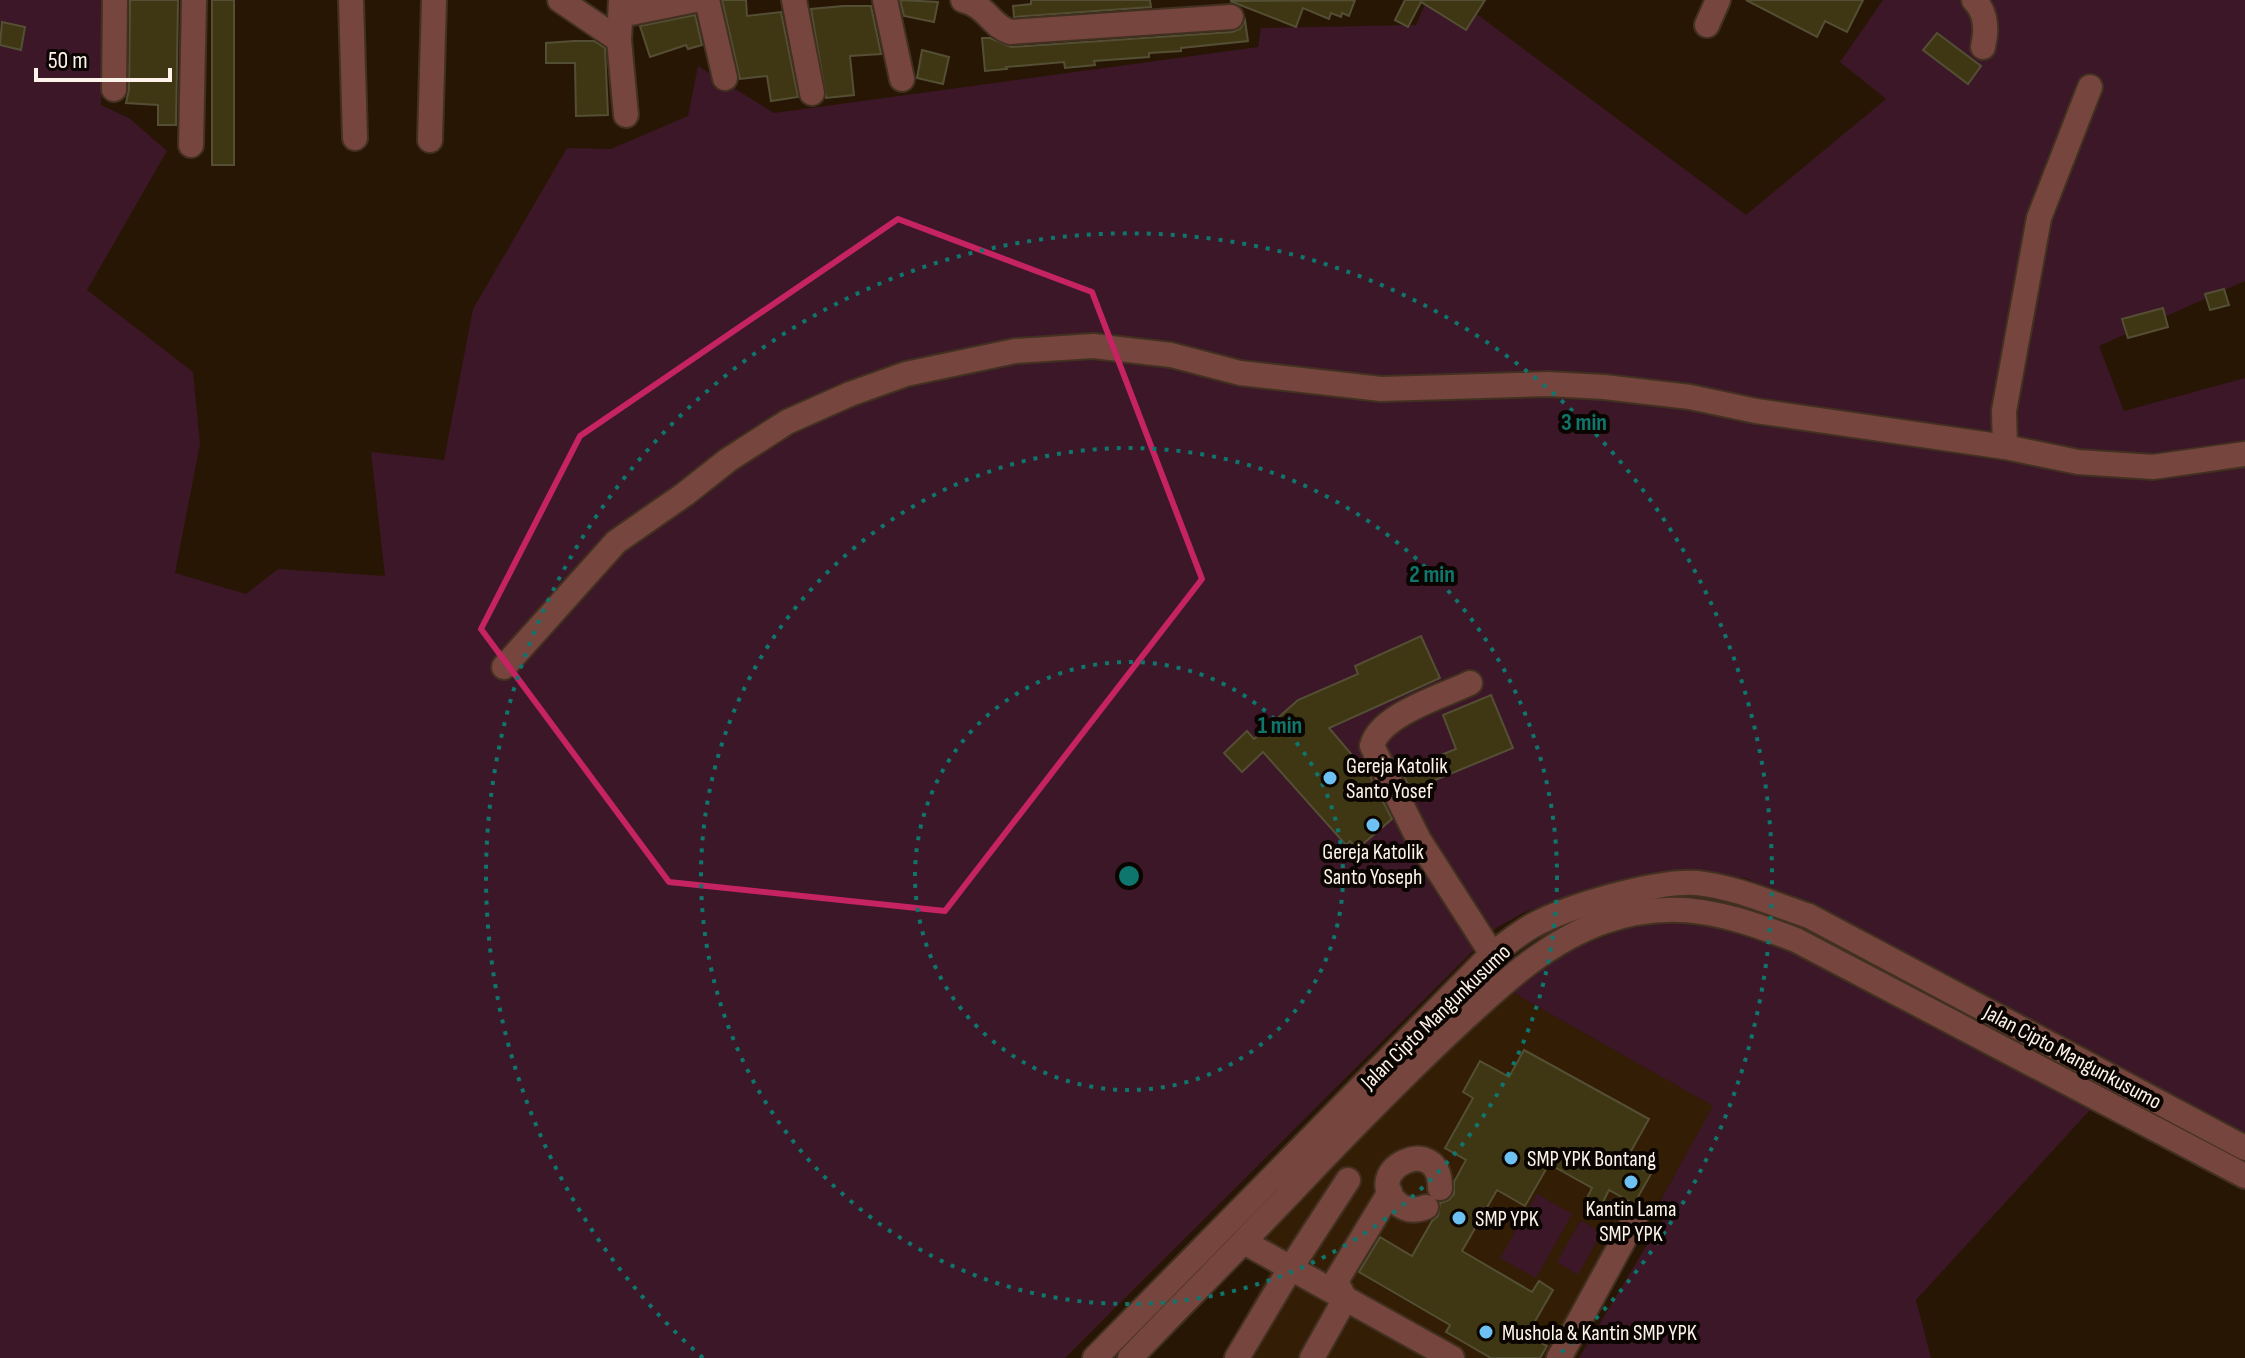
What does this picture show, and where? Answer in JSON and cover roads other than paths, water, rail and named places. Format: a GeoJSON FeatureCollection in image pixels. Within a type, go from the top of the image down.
{"type":"FeatureCollection","features":[{"type":"Feature","properties":{"kind":"street"},"geometry":{"type":"LineString","coordinates":[[114,89],[115,0]]}},
{"type":"Feature","properties":{"kind":"street"},"geometry":{"type":"LineString","coordinates":[[191,145],[194,0]]}},
{"type":"Feature","properties":{"kind":"street"},"geometry":{"type":"LineString","coordinates":[[351,0],[355,138]]}},
{"type":"Feature","properties":{"kind":"street"},"geometry":{"type":"LineString","coordinates":[[430,140],[434,0]]}},
{"type":"Feature","properties":{"kind":"street"},"geometry":{"type":"LineString","coordinates":[[560,0],[619,40]]}},
{"type":"Feature","properties":{"kind":"street"},"geometry":{"type":"LineString","coordinates":[[626,115],[619,40],[621,8],[695,0]]}},
{"type":"Feature","properties":{"kind":"street"},"geometry":{"type":"LineString","coordinates":[[707,0],[725,78]]}},
{"type":"Feature","properties":{"kind":"street"},"geometry":{"type":"LineString","coordinates":[[794,0],[812,93]]}},
{"type":"Feature","properties":{"kind":"street"},"geometry":{"type":"LineString","coordinates":[[885,0],[902,79]]}},
{"type":"Feature","properties":{"kind":"street"},"geometry":{"type":"LineString","coordinates":[[963,0],[980,6],[999,27],[1010,32],[1194,7],[1231,17]]}},
{"type":"Feature","properties":{"kind":"street"},"geometry":{"type":"LineString","coordinates":[[1707,25],[1718,0]]}},
{"type":"Feature","properties":{"kind":"street"},"geometry":{"type":"LineString","coordinates":[[1974,0],[1982,7],[1985,21],[1983,47]]}},
{"type":"Feature","properties":{"kind":"street"},"geometry":{"type":"LineString","coordinates":[[2005,447],[2004,411],[2039,218],[2090,87]]}},
{"type":"Feature","properties":{"kind":"street"},"geometry":{"type":"LineString","coordinates":[[504,667],[616,542],[728,460],[787,422],[850,394],[906,374],[1015,351],[1093,346],[1171,355],[1240,373],[1381,389],[1548,384],[1604,387],[1690,397],[1756,411],[2005,447],[2078,462],[2153,467],[2245,454]]}},
{"type":"Feature","properties":{"kind":"street"},"geometry":{"type":"LineString","coordinates":[[1470,683],[1390,720],[1377,733],[1372,746],[1419,840],[1492,954]]}},
{"type":"Feature","properties":{"kind":"street","name":"Jalan Cipto Mangunkusumo"},"geometry":{"type":"LineString","coordinates":[[1095,1358],[1492,954],[1533,925],[1586,904],[1641,889],[1696,883],[1748,895],[1809,916],[2245,1148]]}},
{"type":"Feature","properties":{"kind":"street","name":"Jalan Cipto Mangunkusumo"},"geometry":{"type":"LineString","coordinates":[[1130,1358],[1411,1067],[1518,971],[1552,946],[1580,931],[1605,921],[1655,911],[1699,910],[1742,919],[1796,940],[2245,1176]]}},
{"type":"Feature","properties":{"kind":"street"},"geometry":{"type":"LineString","coordinates":[[2022,1061],[2036,1035]]}},
{"type":"Feature","properties":{"kind":"street"},"geometry":{"type":"LineString","coordinates":[[1312,1358],[1336,1289],[1397,1164],[1419,1158],[1438,1172],[1433,1198],[1419,1210],[1405,1208],[1393,1199],[1389,1185]]}},
{"type":"Feature","properties":{"kind":"street"},"geometry":{"type":"LineString","coordinates":[[1321,1161],[1361,1186],[1389,1185]]}},
{"type":"Feature","properties":{"kind":"street"},"geometry":{"type":"LineString","coordinates":[[1237,1358],[1348,1180]]}},
{"type":"Feature","properties":{"kind":"street"},"geometry":{"type":"LineString","coordinates":[[1559,1358],[1635,1219]]}},
{"type":"Feature","properties":{"kind":"street"},"geometry":{"type":"LineString","coordinates":[[1244,1242],[1290,1269],[1336,1289],[1452,1358]]}},
{"type":"Feature","properties":{"kind":"place","name":"Gereja Katolik Santo Yosef"},"geometry":{"type":"Point","coordinates":[1330,778]}},
{"type":"Feature","properties":{"kind":"place","name":"Gereja Katolik Santo Yoseph"},"geometry":{"type":"Point","coordinates":[1373,825]}},
{"type":"Feature","properties":{"kind":"place","name":"SMP YPK Bontang"},"geometry":{"type":"Point","coordinates":[1511,1158]}},
{"type":"Feature","properties":{"kind":"place","name":"Kantin Lama SMP YPK"},"geometry":{"type":"Point","coordinates":[1631,1182]}},
{"type":"Feature","properties":{"kind":"place","name":"SMP YPK"},"geometry":{"type":"Point","coordinates":[1459,1218]}},
{"type":"Feature","properties":{"kind":"place","name":"Mushola & Kantin SMP YPK"},"geometry":{"type":"Point","coordinates":[1486,1332]}}]}
